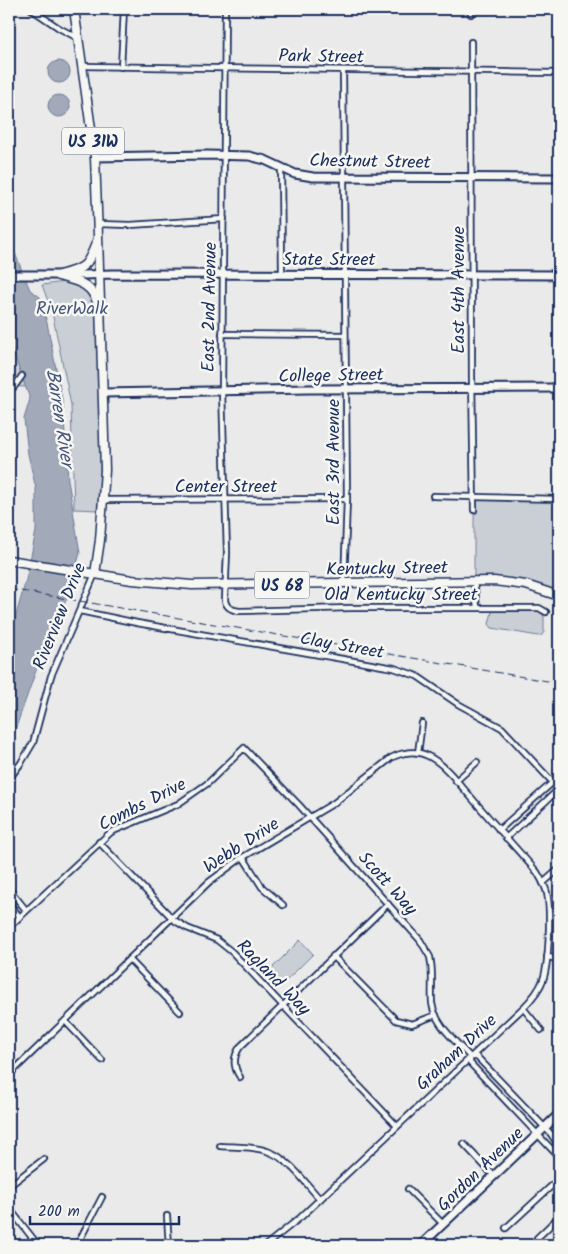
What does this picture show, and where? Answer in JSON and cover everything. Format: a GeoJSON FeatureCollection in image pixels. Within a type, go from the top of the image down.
{"type":"FeatureCollection","features":[{"type":"Feature","properties":{"kind":"main road","name":"US 31W"},"geometry":{"type":"LineString","coordinates":[[74,9],[95,157],[100,274]]}},
{"type":"Feature","properties":{"kind":"main road"},"geometry":{"type":"LineString","coordinates":[[55,275],[78,270],[88,263],[98,236]]}},
{"type":"Feature","properties":{"kind":"main road","name":"Riverview Drive"},"geometry":{"type":"LineString","coordinates":[[95,574],[104,500],[106,445],[100,317],[100,274]]}},
{"type":"Feature","properties":{"kind":"main road"},"geometry":{"type":"LineString","coordinates":[[55,275],[82,283],[88,287],[94,293],[100,317]]}},
{"type":"Feature","properties":{"kind":"main road","name":"Kentucky Street"},"geometry":{"type":"LineString","coordinates":[[9,560],[80,573],[160,583],[226,586],[474,581],[517,583],[559,596]]}},
{"type":"Feature","properties":{"kind":"street"},"geometry":{"type":"LineString","coordinates":[[31,9],[78,38]]}},
{"type":"Feature","properties":{"kind":"street"},"geometry":{"type":"LineString","coordinates":[[121,67],[124,9]]}},
{"type":"Feature","properties":{"kind":"street","name":"East 2nd Avenue"},"geometry":{"type":"LineString","coordinates":[[225,9],[222,391],[226,606]]}},
{"type":"Feature","properties":{"kind":"street","name":"East 4th Avenue"},"geometry":{"type":"LineString","coordinates":[[471,42],[474,510]]}},
{"type":"Feature","properties":{"kind":"street","name":"Park Street"},"geometry":{"type":"LineString","coordinates":[[82,66],[559,73]]}},
{"type":"Feature","properties":{"kind":"street","name":"East 3rd Avenue"},"geometry":{"type":"LineString","coordinates":[[343,70],[347,499],[344,584]]}},
{"type":"Feature","properties":{"kind":"street","name":"Chestnut Street"},"geometry":{"type":"LineString","coordinates":[[95,157],[224,156],[257,158],[304,176],[559,178]]}},
{"type":"Feature","properties":{"kind":"street"},"geometry":{"type":"LineString","coordinates":[[281,167],[282,274]]}},
{"type":"Feature","properties":{"kind":"street"},"geometry":{"type":"LineString","coordinates":[[98,224],[130,225],[224,219]]}},
{"type":"Feature","properties":{"kind":"street","name":"State Street"},"geometry":{"type":"LineString","coordinates":[[9,275],[559,275]]}},
{"type":"Feature","properties":{"kind":"street"},"geometry":{"type":"LineString","coordinates":[[222,334],[346,335]]}},
{"type":"Feature","properties":{"kind":"street"},"geometry":{"type":"LineString","coordinates":[[9,390],[14,387],[22,376]]}},
{"type":"Feature","properties":{"kind":"street","name":"College Street"},"geometry":{"type":"LineString","coordinates":[[104,393],[559,388]]}},
{"type":"Feature","properties":{"kind":"street"},"geometry":{"type":"LineString","coordinates":[[433,496],[559,499]]}},
{"type":"Feature","properties":{"kind":"street","name":"Center Street"},"geometry":{"type":"LineString","coordinates":[[104,500],[347,499]]}},
{"type":"Feature","properties":{"kind":"street","name":"Riverview Drive"},"geometry":{"type":"LineString","coordinates":[[9,779],[33,743],[51,676],[95,574]]}},
{"type":"Feature","properties":{"kind":"street"},"geometry":{"type":"LineString","coordinates":[[474,581],[477,607]]}},
{"type":"Feature","properties":{"kind":"street","name":"Old Kentucky Street"},"geometry":{"type":"LineString","coordinates":[[226,606],[233,610],[244,611],[477,607],[539,608],[546,612]]}},
{"type":"Feature","properties":{"kind":"street","name":"Clay Street"},"geometry":{"type":"LineString","coordinates":[[80,611],[409,672],[458,704],[502,728],[559,789]]}},
{"type":"Feature","properties":{"kind":"street"},"geometry":{"type":"LineString","coordinates":[[422,723],[418,752],[434,760],[456,781],[506,838],[559,789]]}},
{"type":"Feature","properties":{"kind":"street","name":"Scott Way"},"geometry":{"type":"LineString","coordinates":[[244,748],[420,940],[430,957],[432,1003],[443,1028],[470,1057],[470,1063],[559,1157]]}},
{"type":"Feature","properties":{"kind":"street","name":"Combs Drive"},"geometry":{"type":"LineString","coordinates":[[9,926],[99,842],[116,829],[178,804],[208,783],[244,748]]}},
{"type":"Feature","properties":{"kind":"street","name":"Webb Drive"},"geometry":{"type":"LineString","coordinates":[[9,1075],[202,888],[243,857],[341,799],[391,758],[405,753],[418,752]]}},
{"type":"Feature","properties":{"kind":"street"},"geometry":{"type":"LineString","coordinates":[[456,781],[477,762]]}},
{"type":"Feature","properties":{"kind":"street"},"geometry":{"type":"LineString","coordinates":[[499,830],[553,782]]}},
{"type":"Feature","properties":{"kind":"street","name":"Graham Drive"},"geometry":{"type":"LineString","coordinates":[[266,1245],[320,1199],[523,1008],[540,987],[546,972],[548,903],[543,883],[537,872],[506,838]]}},
{"type":"Feature","properties":{"kind":"street","name":"Ragland Way"},"geometry":{"type":"LineString","coordinates":[[99,842],[172,918],[187,928],[211,937],[223,944],[397,1126]]}},
{"type":"Feature","properties":{"kind":"street"},"geometry":{"type":"LineString","coordinates":[[243,857],[262,887],[283,905]]}},
{"type":"Feature","properties":{"kind":"street"},"geometry":{"type":"LineString","coordinates":[[543,883],[559,869]]}},
{"type":"Feature","properties":{"kind":"street"},"geometry":{"type":"LineString","coordinates":[[9,889],[26,910]]}},
{"type":"Feature","properties":{"kind":"street"},"geometry":{"type":"LineString","coordinates":[[9,903],[19,916]]}},
{"type":"Feature","properties":{"kind":"street"},"geometry":{"type":"LineString","coordinates":[[240,1076],[234,1063],[237,1051],[282,1005],[388,904]]}},
{"type":"Feature","properties":{"kind":"street"},"geometry":{"type":"LineString","coordinates":[[333,956],[396,1020],[412,1024],[436,1015]]}},
{"type":"Feature","properties":{"kind":"street"},"geometry":{"type":"LineString","coordinates":[[547,958],[559,959]]}},
{"type":"Feature","properties":{"kind":"street"},"geometry":{"type":"LineString","coordinates":[[129,959],[180,1012]]}},
{"type":"Feature","properties":{"kind":"street"},"geometry":{"type":"LineString","coordinates":[[523,1008],[541,1030]]}},
{"type":"Feature","properties":{"kind":"street"},"geometry":{"type":"LineString","coordinates":[[66,1021],[102,1060]]}},
{"type":"Feature","properties":{"kind":"street","name":"Scott Way"},"geometry":{"type":"LineString","coordinates":[[470,1057],[477,1057],[545,1128],[559,1146]]}},
{"type":"Feature","properties":{"kind":"street"},"geometry":{"type":"LineString","coordinates":[[500,1094],[506,1088]]}},
{"type":"Feature","properties":{"kind":"street","name":"Gordon Avenue"},"geometry":{"type":"LineString","coordinates":[[421,1245],[559,1114]]}},
{"type":"Feature","properties":{"kind":"street"},"geometry":{"type":"LineString","coordinates":[[464,1144],[494,1176]]}},
{"type":"Feature","properties":{"kind":"street"},"geometry":{"type":"LineString","coordinates":[[220,1146],[261,1149],[272,1153],[288,1164],[320,1199]]}},
{"type":"Feature","properties":{"kind":"street"},"geometry":{"type":"LineString","coordinates":[[9,1186],[44,1159]]}},
{"type":"Feature","properties":{"kind":"street"},"geometry":{"type":"LineString","coordinates":[[506,1228],[559,1179]]}},
{"type":"Feature","properties":{"kind":"street"},"geometry":{"type":"LineString","coordinates":[[408,1189],[443,1224]]}},
{"type":"Feature","properties":{"kind":"street"},"geometry":{"type":"LineString","coordinates":[[77,1245],[102,1197]]}},
{"type":"Feature","properties":{"kind":"street"},"geometry":{"type":"LineString","coordinates":[[9,1208],[38,1245]]}},
{"type":"Feature","properties":{"kind":"street"},"geometry":{"type":"LineString","coordinates":[[167,1216],[168,1245]]}},
{"type":"Feature","properties":{"kind":"street"},"geometry":{"type":"LineString","coordinates":[[537,1238],[559,1216]]}},
{"type":"Feature","properties":{"kind":"green space","name":"RiverWalk"},"geometry":{"type":"Polygon","coordinates":[[[64,282],[80,285],[90,292],[97,322],[101,446],[99,510],[74,509],[71,405],[52,312],[42,285],[64,282]]]}},
{"type":"Feature","properties":{"kind":"green space"},"geometry":{"type":"Polygon","coordinates":[[[9,341],[26,387],[9,386],[9,341]]]}},
{"type":"Feature","properties":{"kind":"green space"},"geometry":{"type":"Polygon","coordinates":[[[474,498],[559,499],[559,596],[540,589],[474,581],[474,498]]]}},
{"type":"Feature","properties":{"kind":"green space"},"geometry":{"type":"Polygon","coordinates":[[[539,611],[544,616],[544,632],[538,636],[492,628],[489,624],[492,612],[539,611]]]}},
{"type":"Feature","properties":{"kind":"green space"},"geometry":{"type":"Polygon","coordinates":[[[300,940],[313,954],[283,984],[270,970],[300,940]]]}},
{"type":"Feature","properties":{"kind":"water"},"geometry":{"type":"Polygon","coordinates":[[[59,61],[67,64],[70,72],[67,80],[59,83],[51,80],[48,72],[51,64],[59,61]]]}},
{"type":"Feature","properties":{"kind":"water"},"geometry":{"type":"Polygon","coordinates":[[[59,95],[67,98],[70,106],[67,114],[59,117],[51,114],[48,106],[51,98],[59,95]]]}},
{"type":"Feature","properties":{"kind":"water","name":"Barren River"},"geometry":{"type":"Polygon","coordinates":[[[9,235],[30,290],[40,297],[47,323],[63,404],[68,480],[80,553],[68,596],[45,645],[9,747],[9,640],[26,580],[36,531],[36,489],[28,454],[24,419],[30,399],[9,341],[9,235]]]}},
{"type":"Feature","properties":{"kind":"railway"},"geometry":{"type":"LineString","coordinates":[[9,589],[559,683]]}}]}
